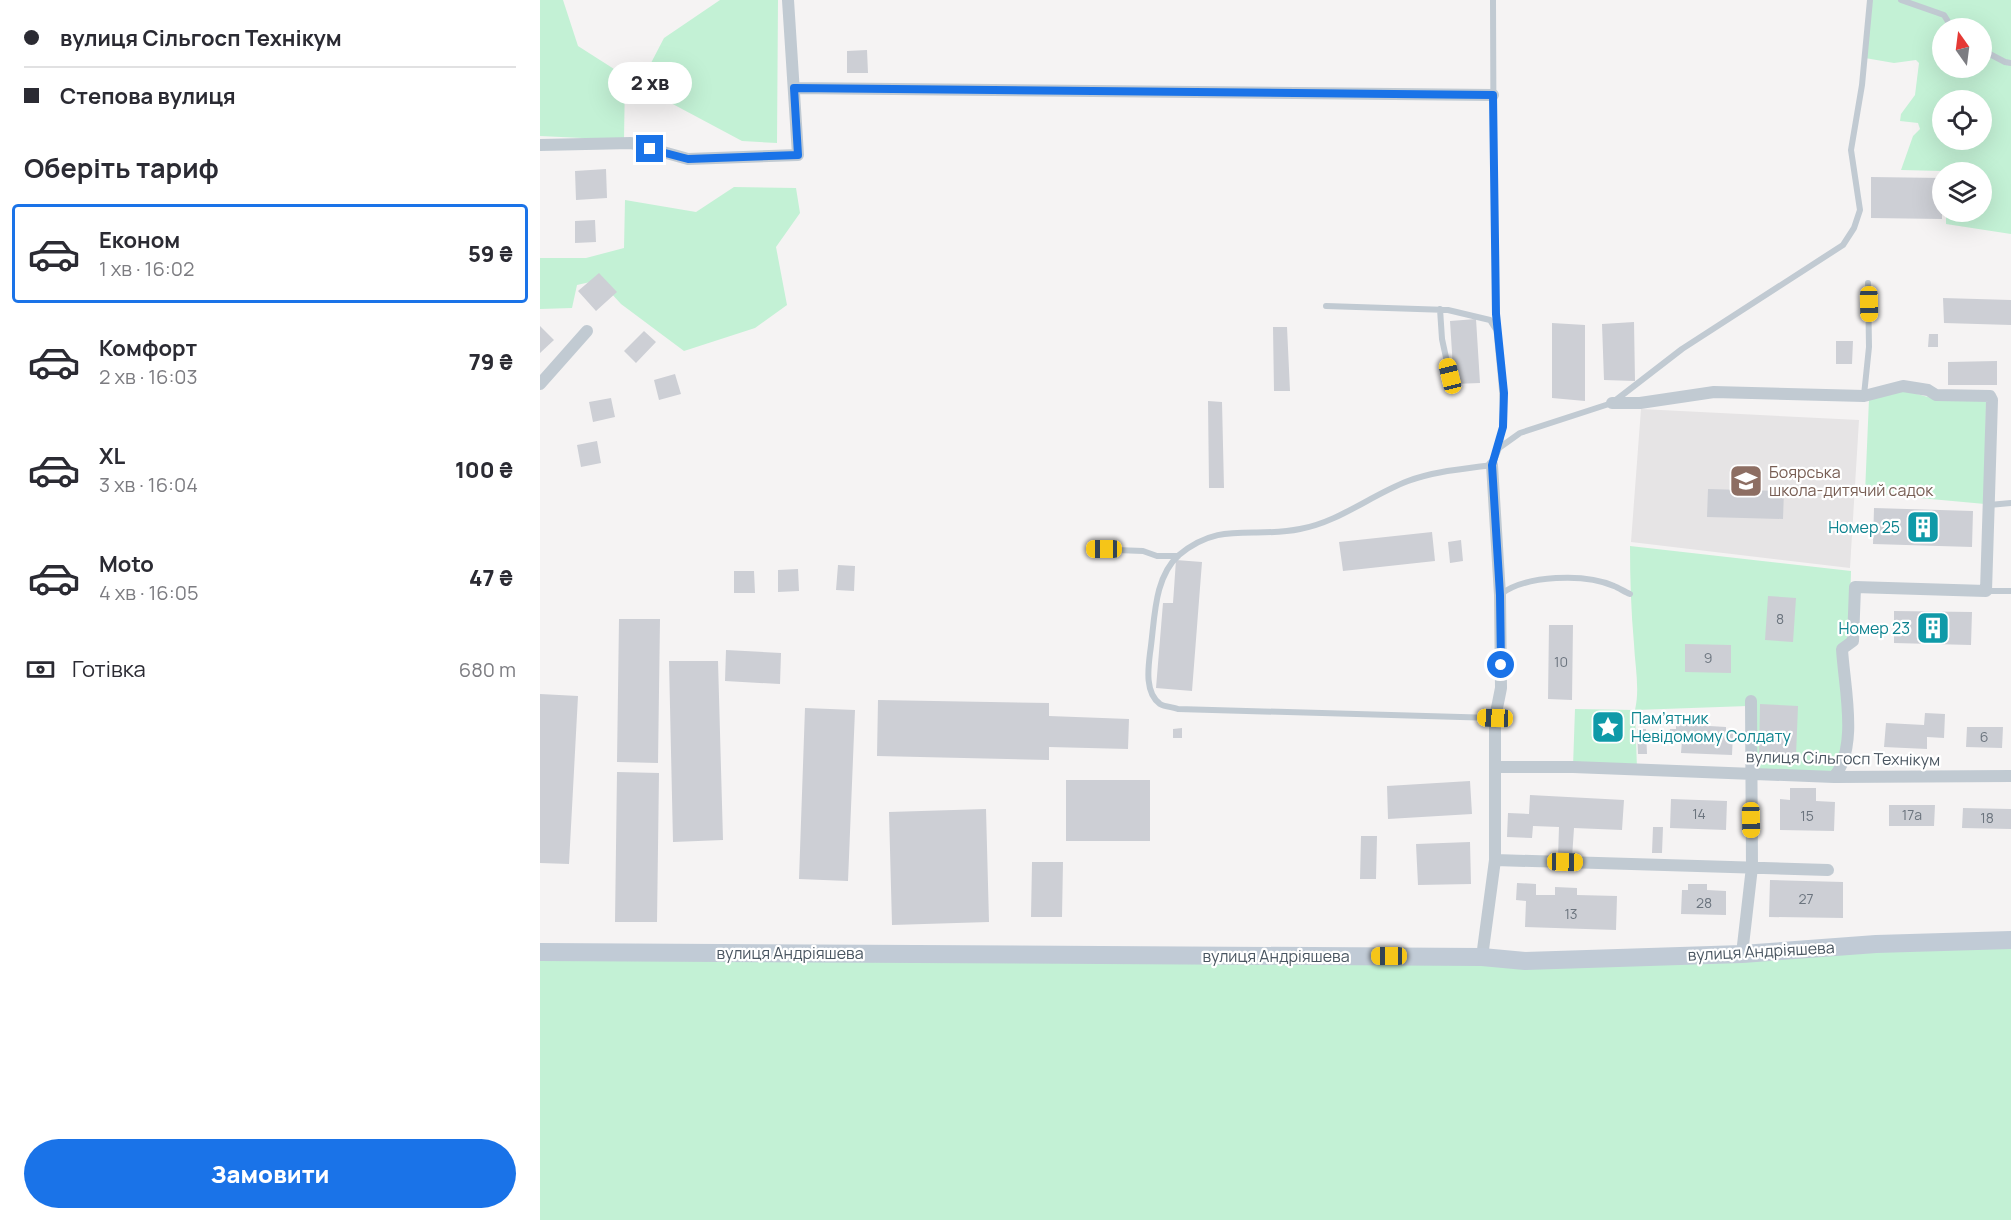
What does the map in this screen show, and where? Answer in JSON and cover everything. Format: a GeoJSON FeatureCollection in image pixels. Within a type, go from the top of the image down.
{"type":"FeatureCollection","features":[{"type":"Feature","properties":{"kind":"street"},"geometry":{"type":"LineString","coordinates":[[540,145],[631,143],[688,159],[798,155],[788,0]]}},
{"type":"Feature","properties":{"kind":"street"},"geometry":{"type":"LineString","coordinates":[[794,88],[1493,95]]}},
{"type":"Feature","properties":{"kind":"street"},"geometry":{"type":"LineString","coordinates":[[540,384],[587,331]]}},
{"type":"Feature","properties":{"kind":"street"},"geometry":{"type":"LineString","coordinates":[[1612,403],[1640,403],[1714,392],[1864,396],[1903,386],[1928,390],[1936,395],[1990,396],[1992,400],[1986,591],[1855,587],[1854,641],[1842,649],[1848,740],[1839,770],[1834,777]]}},
{"type":"Feature","properties":{"kind":"street"},"geometry":{"type":"LineString","coordinates":[[1482,957],[1495,860],[1495,718],[1501,688],[1500,595],[1492,465]]}},
{"type":"Feature","properties":{"kind":"street"},"geometry":{"type":"LineString","coordinates":[[1742,954],[1752,867],[1751,701]]}},
{"type":"Feature","properties":{"kind":"street","name":"вулиця Сільгосп Технікум"},"geometry":{"type":"LineString","coordinates":[[1495,767],[1573,767],[1834,777],[2011,776]]}},
{"type":"Feature","properties":{"kind":"street"},"geometry":{"type":"LineString","coordinates":[[1495,860],[1828,870]]}},
{"type":"Feature","properties":{"kind":"street","name":"вулиця Андріяшева"},"geometry":{"type":"LineString","coordinates":[[540,952],[1482,957],[1525,961],[1742,954],[1876,944],[2011,940]]}},
{"type":"Feature","properties":{"kind":"lane"},"geometry":{"type":"LineString","coordinates":[[1493,0],[1497,332],[1504,393],[1503,427],[1499,448],[1492,465],[1438,473],[1407,482],[1325,523],[1275,533],[1230,531],[1203,538],[1178,556],[1166,572],[1159,589],[1148,668],[1150,690],[1160,704],[1178,709],[1495,718]]}},
{"type":"Feature","properties":{"kind":"lane"},"geometry":{"type":"LineString","coordinates":[[1499,448],[1520,433],[1612,403],[1682,349],[1843,245],[1851,236],[1860,210],[1851,150],[1862,85],[1870,0]]}},
{"type":"Feature","properties":{"kind":"lane"},"geometry":{"type":"LineString","coordinates":[[1901,0],[1944,15],[1946,18]]}},
{"type":"Feature","properties":{"kind":"lane"},"geometry":{"type":"LineString","coordinates":[[1992,55],[2011,63]]}},
{"type":"Feature","properties":{"kind":"lane"},"geometry":{"type":"LineString","coordinates":[[1864,396],[1869,347],[1868,283]]}},
{"type":"Feature","properties":{"kind":"lane"},"geometry":{"type":"LineString","coordinates":[[1326,306],[1440,309],[1490,320],[1497,332]]}},
{"type":"Feature","properties":{"kind":"lane"},"geometry":{"type":"LineString","coordinates":[[1440,309],[1442,339],[1450,376]]}},
{"type":"Feature","properties":{"kind":"lane"},"geometry":{"type":"LineString","coordinates":[[1988,506],[2011,503]]}},
{"type":"Feature","properties":{"kind":"lane"},"geometry":{"type":"LineString","coordinates":[[1089,549],[1143,551],[1157,556],[1178,556]]}},
{"type":"Feature","properties":{"kind":"lane"},"geometry":{"type":"LineString","coordinates":[[1500,595],[1509,588],[1532,581],[1576,579],[1614,586],[1630,594]]}},
{"type":"Feature","properties":{"kind":"lane"},"geometry":{"type":"LineString","coordinates":[[1986,591],[2011,591]]}},
{"type":"Feature","properties":{"kind":"shaded area","name":"Боярська школа-дитячий садок"},"geometry":{"type":"Polygon","coordinates":[[[1641,409],[1859,420],[1850,568],[1631,542],[1641,409]]]}},
{"type":"Feature","properties":{"kind":"green space"},"geometry":{"type":"Polygon","coordinates":[[[540,0],[563,0],[578,46],[625,76],[624,140],[540,136],[540,0]]]}},
{"type":"Feature","properties":{"kind":"green space"},"geometry":{"type":"Polygon","coordinates":[[[720,0],[778,0],[777,143],[742,141],[639,86],[664,38],[720,0]]]}},
{"type":"Feature","properties":{"kind":"green space"},"geometry":{"type":"Polygon","coordinates":[[[1870,0],[2011,0],[2011,234],[1946,224],[1946,222],[1992,222],[1992,162],[1932,162],[1932,171],[1901,170],[1913,136],[1920,129],[1918,123],[1900,121],[1901,114],[1915,95],[1919,63],[1916,60],[1894,63],[1865,58],[1870,0]]]}},
{"type":"Feature","properties":{"kind":"green space"},"geometry":{"type":"Polygon","coordinates":[[[734,187],[796,188],[800,213],[776,247],[787,305],[755,328],[684,351],[621,304],[599,280],[577,285],[572,308],[540,309],[540,258],[586,258],[624,248],[625,200],[696,212],[734,187]]]}},
{"type":"Feature","properties":{"kind":"green space"},"geometry":{"type":"Polygon","coordinates":[[[1899,389],[1935,399],[1986,400],[1985,504],[1865,493],[1869,399],[1899,389]]]}},
{"type":"Feature","properties":{"kind":"green space"},"geometry":{"type":"Polygon","coordinates":[[[1630,546],[1851,571],[1849,641],[1842,650],[1848,740],[1834,777],[1751,773],[1748,706],[1635,710],[1637,686],[1631,607],[1630,546]]]}},
{"type":"Feature","properties":{"kind":"green space"},"geometry":{"type":"Polygon","coordinates":[[[1575,709],[1635,710],[1637,769],[1573,767],[1575,709]]]}},
{"type":"Feature","properties":{"kind":"green space"},"geometry":{"type":"Polygon","coordinates":[[[2011,942],[2011,1220],[540,1220],[540,952],[1482,957],[2011,942]]]}},
{"type":"Feature","properties":{"kind":"building"},"geometry":{"type":"Polygon","coordinates":[[[867,50],[868,73],[847,73],[847,51],[867,50]]]}},
{"type":"Feature","properties":{"kind":"building"},"geometry":{"type":"Polygon","coordinates":[[[606,169],[607,198],[576,200],[575,171],[606,169]]]}},
{"type":"Feature","properties":{"kind":"building"},"geometry":{"type":"Polygon","coordinates":[[[1871,177],[1932,178],[1932,219],[1871,218],[1871,177]]]}},
{"type":"Feature","properties":{"kind":"building"},"geometry":{"type":"Polygon","coordinates":[[[595,220],[596,242],[575,243],[575,221],[595,220]]]}},
{"type":"Feature","properties":{"kind":"building"},"geometry":{"type":"Polygon","coordinates":[[[599,273],[617,292],[596,311],[578,291],[599,273]]]}},
{"type":"Feature","properties":{"kind":"building"},"geometry":{"type":"Polygon","coordinates":[[[1943,298],[2011,300],[2011,325],[1944,323],[1943,298]]]}},
{"type":"Feature","properties":{"kind":"building"},"geometry":{"type":"Polygon","coordinates":[[[1476,319],[1480,383],[1454,384],[1450,321],[1476,319]]]}},
{"type":"Feature","properties":{"kind":"building"},"geometry":{"type":"Polygon","coordinates":[[[1634,322],[1635,381],[1604,380],[1602,324],[1634,322]]]}},
{"type":"Feature","properties":{"kind":"building"},"geometry":{"type":"Polygon","coordinates":[[[1552,323],[1585,325],[1585,401],[1552,398],[1552,323]]]}},
{"type":"Feature","properties":{"kind":"building"},"geometry":{"type":"Polygon","coordinates":[[[540,326],[554,340],[540,353],[540,326]]]}},
{"type":"Feature","properties":{"kind":"building"},"geometry":{"type":"Polygon","coordinates":[[[1273,327],[1287,327],[1290,391],[1274,391],[1273,327]]]}},
{"type":"Feature","properties":{"kind":"building"},"geometry":{"type":"Polygon","coordinates":[[[644,331],[656,342],[636,363],[624,351],[644,331]]]}},
{"type":"Feature","properties":{"kind":"building"},"geometry":{"type":"Polygon","coordinates":[[[1929,334],[1938,334],[1938,347],[1928,347],[1929,334]]]}},
{"type":"Feature","properties":{"kind":"building"},"geometry":{"type":"Polygon","coordinates":[[[1836,341],[1853,341],[1852,364],[1836,364],[1836,341]]]}},
{"type":"Feature","properties":{"kind":"building"},"geometry":{"type":"Polygon","coordinates":[[[1997,361],[1997,385],[1948,385],[1948,362],[1997,361]]]}},
{"type":"Feature","properties":{"kind":"building"},"geometry":{"type":"Polygon","coordinates":[[[675,374],[681,394],[659,400],[654,380],[675,374]]]}},
{"type":"Feature","properties":{"kind":"building"},"geometry":{"type":"Polygon","coordinates":[[[611,398],[615,417],[593,422],[589,402],[611,398]]]}},
{"type":"Feature","properties":{"kind":"building"},"geometry":{"type":"Polygon","coordinates":[[[1208,401],[1222,402],[1224,488],[1209,488],[1208,401]]]}},
{"type":"Feature","properties":{"kind":"building"},"geometry":{"type":"Polygon","coordinates":[[[597,441],[601,463],[581,467],[577,445],[597,441]]]}},
{"type":"Feature","properties":{"kind":"building"},"geometry":{"type":"Polygon","coordinates":[[[1708,489],[1784,491],[1783,519],[1707,517],[1708,489]]]}},
{"type":"Feature","properties":{"kind":"building","name":"Номер 25"},"geometry":{"type":"Polygon","coordinates":[[[1874,508],[1973,511],[1972,547],[1873,544],[1874,508]]]}},
{"type":"Feature","properties":{"kind":"building"},"geometry":{"type":"Polygon","coordinates":[[[1432,532],[1435,561],[1343,571],[1339,542],[1432,532]]]}},
{"type":"Feature","properties":{"kind":"building"},"geometry":{"type":"Polygon","coordinates":[[[1461,540],[1463,561],[1450,563],[1448,542],[1461,540]]]}},
{"type":"Feature","properties":{"kind":"building"},"geometry":{"type":"Polygon","coordinates":[[[1176,560],[1202,562],[1192,691],[1156,688],[1163,603],[1173,603],[1176,560]]]}},
{"type":"Feature","properties":{"kind":"building"},"geometry":{"type":"Polygon","coordinates":[[[838,565],[855,566],[854,591],[836,590],[838,565]]]}},
{"type":"Feature","properties":{"kind":"building"},"geometry":{"type":"Polygon","coordinates":[[[798,569],[799,591],[778,592],[778,570],[798,569]]]}},
{"type":"Feature","properties":{"kind":"building"},"geometry":{"type":"Polygon","coordinates":[[[734,571],[754,571],[755,593],[734,593],[734,571]]]}},
{"type":"Feature","properties":{"kind":"building"},"geometry":{"type":"Polygon","coordinates":[[[1768,596],[1796,598],[1793,642],[1765,640],[1768,596]]]}},
{"type":"Feature","properties":{"kind":"building","name":"Номер 23"},"geometry":{"type":"Polygon","coordinates":[[[1894,611],[1972,612],[1971,645],[1894,643],[1894,611]]]}},
{"type":"Feature","properties":{"kind":"building"},"geometry":{"type":"Polygon","coordinates":[[[619,619],[660,619],[658,763],[617,762],[619,619]]]}},
{"type":"Feature","properties":{"kind":"building"},"geometry":{"type":"Polygon","coordinates":[[[1549,625],[1573,625],[1572,700],[1548,699],[1549,625]]]}},
{"type":"Feature","properties":{"kind":"building"},"geometry":{"type":"Polygon","coordinates":[[[1685,644],[1731,645],[1731,673],[1685,672],[1685,644]]]}},
{"type":"Feature","properties":{"kind":"building"},"geometry":{"type":"Polygon","coordinates":[[[726,650],[781,653],[780,684],[725,681],[726,650]]]}},
{"type":"Feature","properties":{"kind":"building"},"geometry":{"type":"Polygon","coordinates":[[[669,661],[718,661],[723,840],[673,842],[669,661]]]}},
{"type":"Feature","properties":{"kind":"building"},"geometry":{"type":"Polygon","coordinates":[[[540,694],[578,696],[569,864],[540,863],[540,694]]]}},
{"type":"Feature","properties":{"kind":"building"},"geometry":{"type":"Polygon","coordinates":[[[878,700],[1049,703],[1049,716],[1129,719],[1128,749],[1049,747],[1049,760],[877,756],[878,700]]]}},
{"type":"Feature","properties":{"kind":"building"},"geometry":{"type":"Polygon","coordinates":[[[1760,704],[1798,706],[1796,755],[1759,753],[1760,704]]]}},
{"type":"Feature","properties":{"kind":"building"},"geometry":{"type":"Polygon","coordinates":[[[805,708],[855,710],[848,881],[799,879],[805,708]]]}},
{"type":"Feature","properties":{"kind":"building"},"geometry":{"type":"Polygon","coordinates":[[[1925,713],[1945,714],[1944,738],[1927,737],[1927,749],[1884,747],[1886,723],[1924,725],[1925,713]]]}},
{"type":"Feature","properties":{"kind":"building"},"geometry":{"type":"Polygon","coordinates":[[[1676,724],[1726,727],[1726,733],[1733,733],[1732,755],[1681,753],[1682,740],[1669,739],[1670,729],[1676,729],[1676,724]]]}},
{"type":"Feature","properties":{"kind":"building"},"geometry":{"type":"Polygon","coordinates":[[[1967,727],[2003,727],[2002,748],[1966,747],[1967,727]]]}},
{"type":"Feature","properties":{"kind":"building"},"geometry":{"type":"Polygon","coordinates":[[[1182,728],[1182,738],[1173,738],[1173,729],[1182,728]]]}},
{"type":"Feature","properties":{"kind":"building"},"geometry":{"type":"Polygon","coordinates":[[[1637,729],[1646,729],[1647,754],[1638,754],[1637,729]]]}},
{"type":"Feature","properties":{"kind":"building"},"geometry":{"type":"Polygon","coordinates":[[[617,772],[659,773],[657,922],[615,922],[617,772]]]}},
{"type":"Feature","properties":{"kind":"building"},"geometry":{"type":"Polygon","coordinates":[[[1066,780],[1150,780],[1150,841],[1066,841],[1066,780]]]}},
{"type":"Feature","properties":{"kind":"building"},"geometry":{"type":"Polygon","coordinates":[[[1470,781],[1472,814],[1388,819],[1387,786],[1470,781]]]}},
{"type":"Feature","properties":{"kind":"building"},"geometry":{"type":"Polygon","coordinates":[[[1790,788],[1816,788],[1816,801],[1835,802],[1834,831],[1780,830],[1780,799],[1790,800],[1790,788]]]}},
{"type":"Feature","properties":{"kind":"building"},"geometry":{"type":"Polygon","coordinates":[[[1530,795],[1624,800],[1622,830],[1574,828],[1572,858],[1558,857],[1559,827],[1533,826],[1532,838],[1507,837],[1508,813],[1529,814],[1530,795]]]}},
{"type":"Feature","properties":{"kind":"building"},"geometry":{"type":"Polygon","coordinates":[[[1671,799],[1727,801],[1726,830],[1670,828],[1671,799]]]}},
{"type":"Feature","properties":{"kind":"building"},"geometry":{"type":"Polygon","coordinates":[[[1889,805],[1935,805],[1934,826],[1889,826],[1889,805]]]}},
{"type":"Feature","properties":{"kind":"building"},"geometry":{"type":"Polygon","coordinates":[[[1963,808],[2011,809],[2011,829],[1962,828],[1963,808]]]}},
{"type":"Feature","properties":{"kind":"building"},"geometry":{"type":"Polygon","coordinates":[[[986,809],[989,922],[892,925],[889,812],[986,809]]]}},
{"type":"Feature","properties":{"kind":"building"},"geometry":{"type":"Polygon","coordinates":[[[1653,827],[1663,827],[1662,853],[1652,853],[1653,827]]]}},
{"type":"Feature","properties":{"kind":"building"},"geometry":{"type":"Polygon","coordinates":[[[1361,836],[1377,836],[1376,879],[1360,879],[1361,836]]]}},
{"type":"Feature","properties":{"kind":"building"},"geometry":{"type":"Polygon","coordinates":[[[1470,842],[1471,884],[1418,885],[1416,844],[1470,842]]]}},
{"type":"Feature","properties":{"kind":"building"},"geometry":{"type":"Polygon","coordinates":[[[1032,862],[1063,862],[1062,917],[1031,917],[1032,862]]]}},
{"type":"Feature","properties":{"kind":"building"},"geometry":{"type":"Polygon","coordinates":[[[1770,880],[1843,882],[1843,918],[1769,917],[1770,880]]]}},
{"type":"Feature","properties":{"kind":"building"},"geometry":{"type":"Polygon","coordinates":[[[1517,883],[1536,884],[1536,895],[1555,895],[1555,887],[1577,888],[1577,895],[1617,896],[1616,930],[1525,927],[1526,901],[1516,900],[1517,883]]]}},
{"type":"Feature","properties":{"kind":"building"},"geometry":{"type":"Polygon","coordinates":[[[1688,884],[1707,884],[1707,890],[1726,891],[1726,915],[1681,914],[1682,890],[1688,890],[1688,884]]]}},
{"type":"Feature","properties":{"kind":"place","name":"Боярська школа-дитячий садок"},"geometry":{"type":"Point","coordinates":[1746,481]}},
{"type":"Feature","properties":{"kind":"place","name":"Номер 25"},"geometry":{"type":"Point","coordinates":[1923,527]}},
{"type":"Feature","properties":{"kind":"place","name":"Номер 23"},"geometry":{"type":"Point","coordinates":[1933,628]}},
{"type":"Feature","properties":{"kind":"place","name":"Пам’ятник Невідомому Солдату"},"geometry":{"type":"Point","coordinates":[1608,727]}},
{"type":"Feature","properties":{"kind":"route"},"geometry":{"type":"LineString","coordinates":[[650,149],[688,159],[798,155],[794,88],[1493,95],[1496,314],[1504,393],[1503,427],[1499,448],[1492,465],[1500,595],[1501,665]]}}]}
